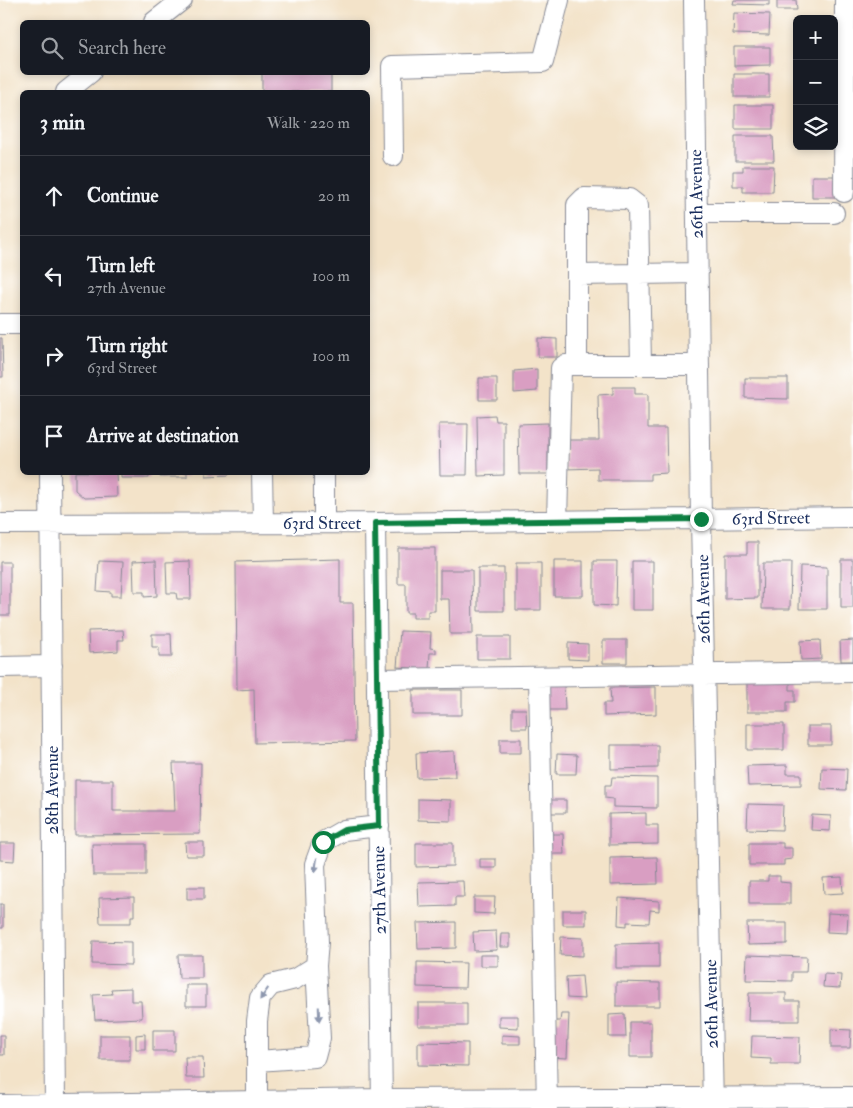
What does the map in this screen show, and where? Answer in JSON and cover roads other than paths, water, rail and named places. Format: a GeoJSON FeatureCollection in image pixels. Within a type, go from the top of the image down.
{"type":"FeatureCollection","features":[{"type":"Feature","properties":{"kind":"street"},"geometry":{"type":"LineString","coordinates":[[157,20],[182,0]]}},
{"type":"Feature","properties":{"kind":"street"},"geometry":{"type":"LineString","coordinates":[[393,156],[392,66],[543,62],[559,0]]}},
{"type":"Feature","properties":{"kind":"street","name":"26th Avenue"},"geometry":{"type":"LineString","coordinates":[[694,0],[701,519],[713,1102]]}},
{"type":"Feature","properties":{"kind":"street"},"geometry":{"type":"LineString","coordinates":[[844,192],[845,0]]}},
{"type":"Feature","properties":{"kind":"street"},"geometry":{"type":"LineString","coordinates":[[68,90],[87,75]]}},
{"type":"Feature","properties":{"kind":"street"},"geometry":{"type":"LineString","coordinates":[[577,365],[577,205],[584,198],[629,199],[638,206],[641,365]]}},
{"type":"Feature","properties":{"kind":"street"},"geometry":{"type":"LineString","coordinates":[[697,213],[834,213]]}},
{"type":"Feature","properties":{"kind":"street"},"geometry":{"type":"LineString","coordinates":[[577,275],[698,272]]}},
{"type":"Feature","properties":{"kind":"street"},"geometry":{"type":"LineString","coordinates":[[0,324],[20,324]]}},
{"type":"Feature","properties":{"kind":"street"},"geometry":{"type":"LineString","coordinates":[[557,520],[561,368],[565,365],[699,365]]}},
{"type":"Feature","properties":{"kind":"street","name":"28th Avenue"},"geometry":{"type":"LineString","coordinates":[[50,475],[55,1106]]}},
{"type":"Feature","properties":{"kind":"street"},"geometry":{"type":"LineString","coordinates":[[262,475],[263,523]]}},
{"type":"Feature","properties":{"kind":"street"},"geometry":{"type":"LineString","coordinates":[[324,475],[324,523]]}},
{"type":"Feature","properties":{"kind":"street","name":"63rd Street"},"geometry":{"type":"LineString","coordinates":[[0,524],[375,523],[853,517]]}},
{"type":"Feature","properties":{"kind":"street","name":"27th Avenue"},"geometry":{"type":"LineString","coordinates":[[375,523],[382,1104]]}},
{"type":"Feature","properties":{"kind":"street"},"geometry":{"type":"LineString","coordinates":[[0,667],[52,666]]}},
{"type":"Feature","properties":{"kind":"street"},"geometry":{"type":"LineString","coordinates":[[377,679],[853,672]]}},
{"type":"Feature","properties":{"kind":"street"},"geometry":{"type":"LineString","coordinates":[[539,677],[547,1103]]}},
{"type":"Feature","properties":{"kind":"street"},"geometry":{"type":"LineString","coordinates":[[257,1061],[315,1057],[320,1038],[316,966],[318,942],[315,864],[323,842],[344,830],[379,826]]}},
{"type":"Feature","properties":{"kind":"street"},"geometry":{"type":"LineString","coordinates":[[257,1101],[260,998],[271,985],[295,979],[316,966]]}},
{"type":"Feature","properties":{"kind":"street"},"geometry":{"type":"LineString","coordinates":[[0,1105],[55,1106],[257,1101],[382,1104],[713,1102],[853,1097]]}}]}
